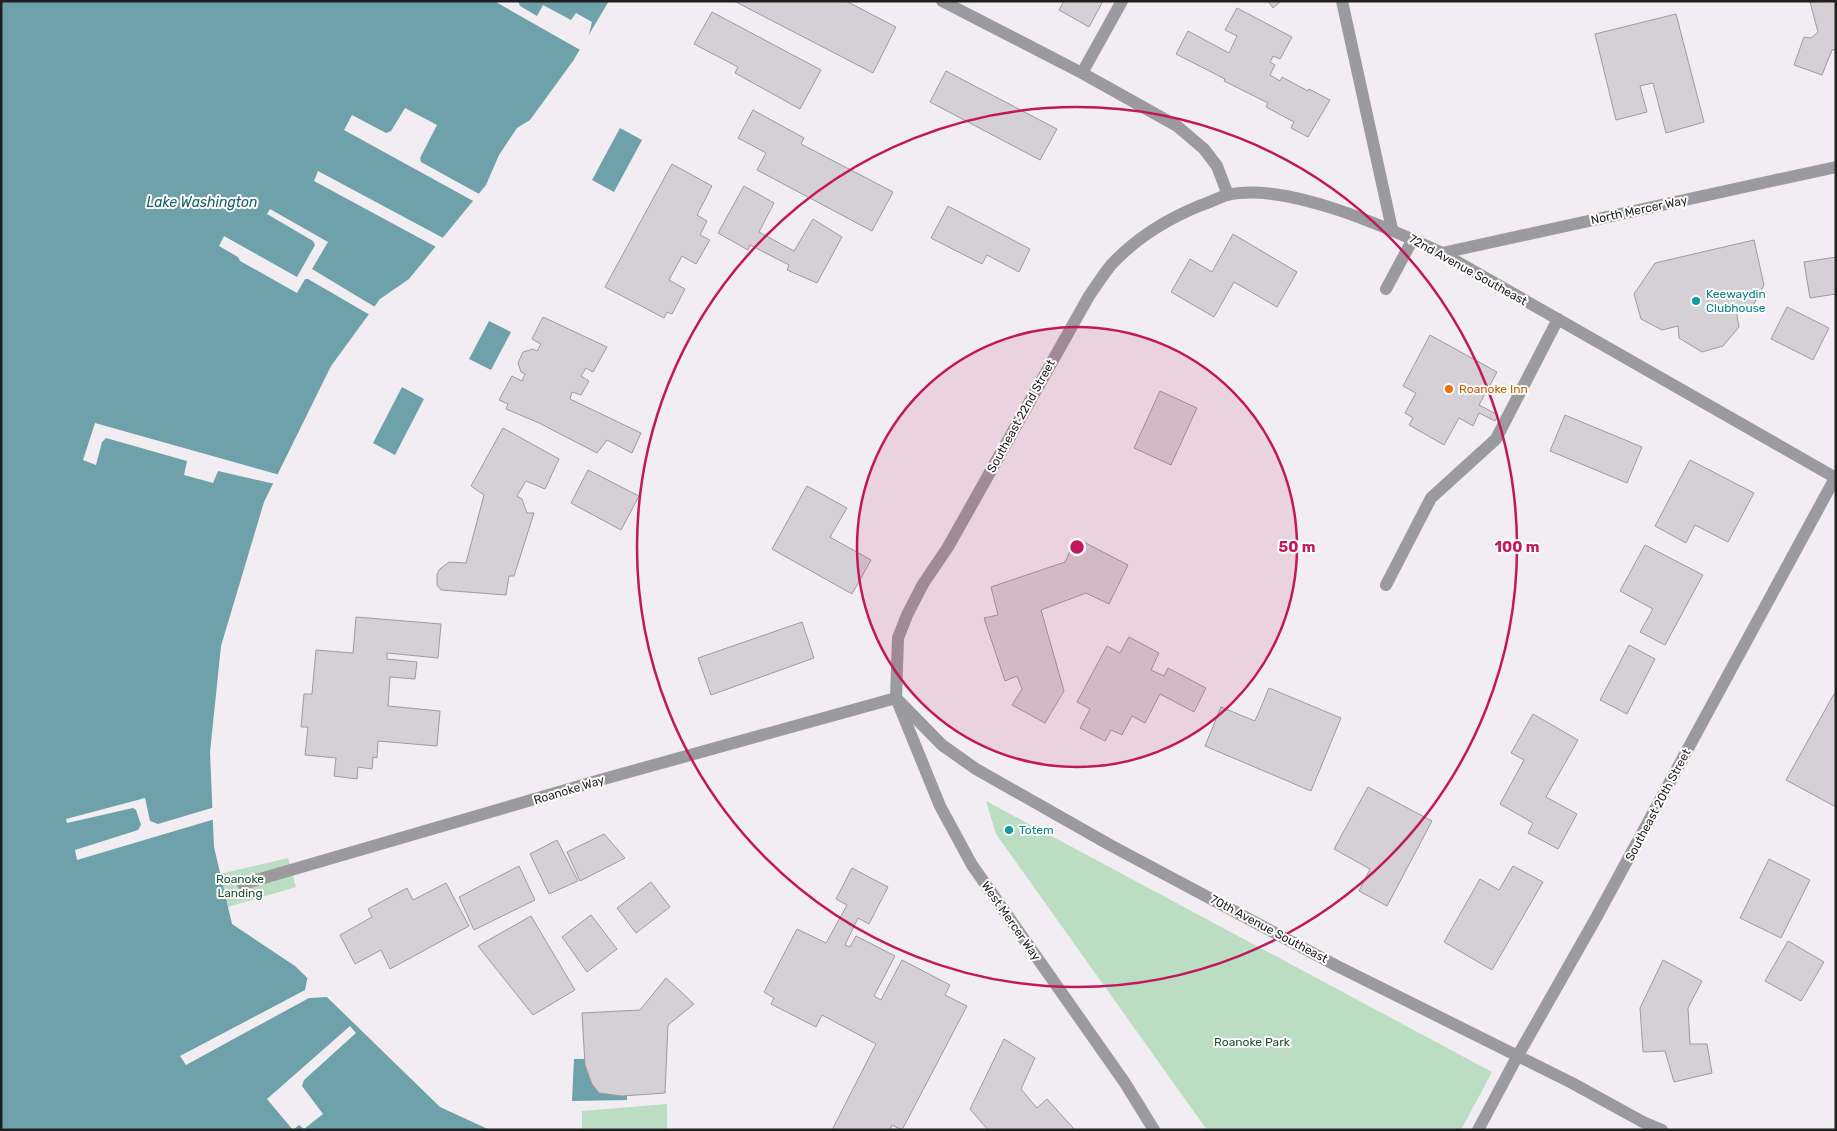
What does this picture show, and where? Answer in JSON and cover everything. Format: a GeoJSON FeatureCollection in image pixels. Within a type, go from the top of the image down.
{"type":"FeatureCollection","features":[{"type":"Feature","properties":{"kind":"street"},"geometry":{"type":"LineString","coordinates":[[942,1],[1082,73],[1177,126],[1204,149],[1217,166],[1228,195]]}},
{"type":"Feature","properties":{"kind":"street"},"geometry":{"type":"LineString","coordinates":[[1082,73],[1122,1]]}},
{"type":"Feature","properties":{"kind":"street"},"geometry":{"type":"LineString","coordinates":[[1342,1],[1392,229]]}},
{"type":"Feature","properties":{"kind":"street","name":"North Mercer Way"},"geometry":{"type":"LineString","coordinates":[[1442,253],[1836,167]]}},
{"type":"Feature","properties":{"kind":"street","name":"72nd Avenue Southeast"},"geometry":{"type":"LineString","coordinates":[[1228,195],[1256,193],[1286,196],[1333,208],[1392,229],[1442,253],[1836,478]]}},
{"type":"Feature","properties":{"kind":"street","name":"Southeast 22nd Street"},"geometry":{"type":"LineString","coordinates":[[896,698],[898,638],[907,615],[923,584],[948,547],[1089,296],[1111,266],[1140,238],[1173,217],[1228,195]]}},
{"type":"Feature","properties":{"kind":"street"},"geometry":{"type":"LineString","coordinates":[[1386,289],[1413,239]]}},
{"type":"Feature","properties":{"kind":"street"},"geometry":{"type":"LineString","coordinates":[[1386,585],[1431,498],[1496,439],[1558,319]]}},
{"type":"Feature","properties":{"kind":"street","name":"Southeast 20th Street"},"geometry":{"type":"LineString","coordinates":[[1478,1130],[1836,478]]}},
{"type":"Feature","properties":{"kind":"street","name":"Roanoke Way"},"geometry":{"type":"LineString","coordinates":[[243,884],[609,778],[896,698]]}},
{"type":"Feature","properties":{"kind":"street","name":"70th Avenue Southeast"},"geometry":{"type":"LineString","coordinates":[[896,698],[942,745],[976,769],[1161,873],[1337,966],[1662,1130]]}},
{"type":"Feature","properties":{"kind":"street","name":"West Mercer Way"},"geometry":{"type":"LineString","coordinates":[[896,698],[940,806],[972,865],[1125,1083],[1152,1129]]}},
{"type":"Feature","properties":{"kind":"green space","name":"Roanoke Park"},"geometry":{"type":"Polygon","coordinates":[[[986,801],[1492,1072],[1461,1130],[1207,1130],[996,834],[986,801]]]}},
{"type":"Feature","properties":{"kind":"green space","name":"Roanoke Landing"},"geometry":{"type":"Polygon","coordinates":[[[288,858],[296,887],[228,907],[220,874],[288,858]]]}},
{"type":"Feature","properties":{"kind":"green space"},"geometry":{"type":"Polygon","coordinates":[[[667,1104],[667,1130],[582,1130],[582,1111],[667,1104]]]}},
{"type":"Feature","properties":{"kind":"water","name":"Lake Washington"},"geometry":{"type":"Polygon","coordinates":[[[1,1],[609,1],[573,61],[530,120],[517,128],[499,155],[486,185],[409,279],[380,299],[331,366],[264,502],[221,646],[210,752],[214,847],[232,924],[295,966],[440,1107],[490,1130],[1,1130],[1,1]]]}},
{"type":"Feature","properties":{"kind":"water"},"geometry":{"type":"Polygon","coordinates":[[[620,128],[642,140],[614,192],[592,180],[620,128]]]}},
{"type":"Feature","properties":{"kind":"water"},"geometry":{"type":"Polygon","coordinates":[[[489,321],[511,332],[491,370],[469,359],[489,321]]]}},
{"type":"Feature","properties":{"kind":"water"},"geometry":{"type":"Polygon","coordinates":[[[402,387],[424,399],[395,455],[373,443],[402,387]]]}},
{"type":"Feature","properties":{"kind":"water"},"geometry":{"type":"Polygon","coordinates":[[[626,1058],[627,1100],[572,1101],[574,1059],[626,1058]]]}},
{"type":"Feature","properties":{"kind":"pier"},"geometry":{"type":"Polygon","coordinates":[[[494,1],[518,1],[520,6],[537,16],[543,5],[571,20],[576,13],[592,22],[587,42],[582,51],[494,1]]]}},
{"type":"Feature","properties":{"kind":"pier"},"geometry":{"type":"Polygon","coordinates":[[[405,108],[437,125],[420,158],[421,162],[481,195],[475,202],[344,130],[352,115],[386,133],[391,131],[405,108]]]}},
{"type":"Feature","properties":{"kind":"pier"},"geometry":{"type":"Polygon","coordinates":[[[318,171],[445,239],[438,248],[314,181],[318,171]]]}},
{"type":"Feature","properties":{"kind":"pier"},"geometry":{"type":"Polygon","coordinates":[[[270,209],[328,242],[312,269],[375,307],[370,315],[308,279],[305,279],[297,293],[240,261],[238,257],[219,246],[224,236],[297,277],[315,245],[313,241],[267,214],[270,209]]]}},
{"type":"Feature","properties":{"kind":"pier"},"geometry":{"type":"Polygon","coordinates":[[[95,423],[280,475],[275,484],[218,471],[213,483],[184,475],[187,461],[106,438],[102,442],[96,465],[83,460],[95,423]]]}},
{"type":"Feature","properties":{"kind":"pier"},"geometry":{"type":"Polygon","coordinates":[[[145,798],[150,821],[158,824],[215,807],[215,819],[77,860],[75,850],[138,830],[141,825],[136,810],[133,808],[67,823],[66,819],[145,798]]]}},
{"type":"Feature","properties":{"kind":"pier"},"geometry":{"type":"Polygon","coordinates":[[[308,975],[323,990],[327,997],[309,998],[186,1065],[180,1056],[305,990],[308,975]]]}},
{"type":"Feature","properties":{"kind":"pier"},"geometry":{"type":"Polygon","coordinates":[[[350,1026],[356,1033],[304,1080],[302,1086],[323,1114],[304,1129],[299,1125],[293,1130],[267,1099],[350,1026]]]}},
{"type":"Feature","properties":{"kind":"building"},"geometry":{"type":"Polygon","coordinates":[[[734,1],[846,1],[896,27],[873,73],[734,1]]]}},
{"type":"Feature","properties":{"kind":"building"},"geometry":{"type":"Polygon","coordinates":[[[1064,1],[1103,1],[1089,27],[1059,10],[1064,1]]]}},
{"type":"Feature","properties":{"kind":"building"},"geometry":{"type":"Polygon","coordinates":[[[1268,1],[1281,1],[1273,8],[1268,1]]]}},
{"type":"Feature","properties":{"kind":"building"},"geometry":{"type":"Polygon","coordinates":[[[1836,1],[1836,50],[1832,50],[1822,75],[1794,65],[1804,37],[1811,38],[1818,32],[1810,2],[1836,1]]]}},
{"type":"Feature","properties":{"kind":"building"},"geometry":{"type":"Polygon","coordinates":[[[1237,8],[1292,37],[1280,59],[1273,56],[1270,62],[1275,65],[1270,75],[1280,81],[1282,77],[1330,100],[1308,137],[1291,128],[1294,122],[1266,107],[1268,103],[1176,54],[1188,31],[1229,53],[1237,36],[1225,30],[1237,8]]]}},
{"type":"Feature","properties":{"kind":"building"},"geometry":{"type":"Polygon","coordinates":[[[712,12],[821,70],[800,109],[735,73],[738,67],[694,44],[712,12]]]}},
{"type":"Feature","properties":{"kind":"building"},"geometry":{"type":"Polygon","coordinates":[[[1676,14],[1704,122],[1666,133],[1653,83],[1640,86],[1647,112],[1616,120],[1595,34],[1676,14]]]}},
{"type":"Feature","properties":{"kind":"building"},"geometry":{"type":"Polygon","coordinates":[[[946,71],[1057,129],[1040,160],[930,102],[946,71]]]}},
{"type":"Feature","properties":{"kind":"building"},"geometry":{"type":"Polygon","coordinates":[[[753,110],[804,138],[801,144],[893,192],[872,231],[757,170],[766,153],[738,138],[753,110]]]}},
{"type":"Feature","properties":{"kind":"building"},"geometry":{"type":"Polygon","coordinates":[[[672,164],[712,186],[697,215],[707,221],[700,235],[710,240],[696,264],[682,256],[669,280],[685,289],[672,314],[667,312],[664,318],[605,287],[672,164]]]}},
{"type":"Feature","properties":{"kind":"building"},"geometry":{"type":"Polygon","coordinates":[[[744,186],[774,203],[759,232],[794,251],[813,219],[842,237],[817,283],[787,270],[789,265],[750,245],[748,250],[718,233],[744,186]]]}},
{"type":"Feature","properties":{"kind":"building"},"geometry":{"type":"Polygon","coordinates":[[[948,206],[1030,249],[1019,272],[987,255],[982,264],[931,238],[948,206]]]}},
{"type":"Feature","properties":{"kind":"building"},"geometry":{"type":"Polygon","coordinates":[[[1233,234],[1297,272],[1277,307],[1234,282],[1214,317],[1171,292],[1190,259],[1212,272],[1233,234]]]}},
{"type":"Feature","properties":{"kind":"building","name":"Keewaydin Clubhouse"},"geometry":{"type":"Polygon","coordinates":[[[1754,240],[1764,285],[1752,308],[1736,310],[1739,327],[1723,346],[1702,352],[1679,338],[1678,326],[1662,330],[1641,319],[1634,294],[1655,263],[1754,240]]]}},
{"type":"Feature","properties":{"kind":"building"},"geometry":{"type":"Polygon","coordinates":[[[1836,257],[1836,294],[1810,298],[1804,262],[1836,257]]]}},
{"type":"Feature","properties":{"kind":"building"},"geometry":{"type":"Polygon","coordinates":[[[1787,307],[1829,328],[1813,360],[1771,339],[1787,307]]]}},
{"type":"Feature","properties":{"kind":"building"},"geometry":{"type":"Polygon","coordinates":[[[543,317],[607,347],[593,372],[586,368],[581,376],[589,381],[581,395],[572,392],[570,399],[641,433],[632,453],[607,440],[597,453],[539,423],[506,409],[508,404],[499,400],[512,376],[522,381],[525,374],[521,372],[518,363],[523,352],[533,349],[537,351],[541,344],[532,339],[543,317]]]}},
{"type":"Feature","properties":{"kind":"building","name":"Roanoke Inn"},"geometry":{"type":"Polygon","coordinates":[[[1430,335],[1497,372],[1479,405],[1498,415],[1495,421],[1479,413],[1473,426],[1459,418],[1444,445],[1409,425],[1413,418],[1405,413],[1416,393],[1403,386],[1430,335]]]}},
{"type":"Feature","properties":{"kind":"building"},"geometry":{"type":"Polygon","coordinates":[[[1160,391],[1197,408],[1171,465],[1134,448],[1160,391]]]}},
{"type":"Feature","properties":{"kind":"building"},"geometry":{"type":"Polygon","coordinates":[[[1565,415],[1642,447],[1627,483],[1550,451],[1565,415]]]}},
{"type":"Feature","properties":{"kind":"building"},"geometry":{"type":"Polygon","coordinates":[[[503,428],[559,459],[545,489],[526,481],[517,496],[522,499],[527,513],[534,513],[514,576],[509,576],[506,595],[441,590],[437,585],[437,574],[440,569],[449,562],[466,563],[484,495],[471,486],[503,428]]]}},
{"type":"Feature","properties":{"kind":"building"},"geometry":{"type":"Polygon","coordinates":[[[1690,460],[1754,493],[1728,542],[1695,525],[1686,543],[1655,526],[1690,460]]]}},
{"type":"Feature","properties":{"kind":"building"},"geometry":{"type":"Polygon","coordinates":[[[588,470],[639,496],[621,530],[571,503],[588,470]]]}},
{"type":"Feature","properties":{"kind":"building"},"geometry":{"type":"Polygon","coordinates":[[[807,486],[847,508],[830,537],[871,560],[852,594],[772,549],[807,486]]]}},
{"type":"Feature","properties":{"kind":"building"},"geometry":{"type":"Polygon","coordinates":[[[1076,538],[1128,565],[1109,604],[1086,593],[1041,610],[1064,691],[1045,723],[1012,705],[1022,689],[1017,676],[1005,681],[984,618],[998,615],[991,587],[1065,562],[1076,538]]]}},
{"type":"Feature","properties":{"kind":"building"},"geometry":{"type":"Polygon","coordinates":[[[1645,545],[1703,575],[1665,645],[1640,632],[1653,609],[1620,591],[1645,545]]]}},
{"type":"Feature","properties":{"kind":"building"},"geometry":{"type":"Polygon","coordinates":[[[356,617],[441,624],[438,658],[387,653],[387,659],[417,662],[415,679],[390,677],[388,706],[440,711],[437,746],[378,741],[377,758],[373,757],[372,769],[358,767],[357,779],[334,776],[336,758],[305,755],[308,727],[301,727],[304,694],[312,694],[316,650],[353,653],[356,617]]]}},
{"type":"Feature","properties":{"kind":"building"},"geometry":{"type":"Polygon","coordinates":[[[802,622],[814,658],[711,695],[698,658],[802,622]]]}},
{"type":"Feature","properties":{"kind":"building"},"geometry":{"type":"Polygon","coordinates":[[[1129,637],[1159,653],[1151,670],[1164,676],[1168,668],[1206,688],[1194,712],[1160,694],[1145,723],[1132,716],[1122,735],[1111,730],[1105,741],[1080,728],[1090,709],[1077,702],[1107,646],[1120,653],[1129,637]]]}},
{"type":"Feature","properties":{"kind":"building"},"geometry":{"type":"Polygon","coordinates":[[[1629,645],[1655,659],[1627,714],[1600,700],[1629,645]]]}},
{"type":"Feature","properties":{"kind":"building"},"geometry":{"type":"Polygon","coordinates":[[[1269,688],[1341,718],[1311,791],[1205,746],[1221,707],[1255,721],[1269,688]]]}},
{"type":"Feature","properties":{"kind":"building"},"geometry":{"type":"Polygon","coordinates":[[[1834,694],[1836,695],[1836,807],[1786,780],[1834,694]]]}},
{"type":"Feature","properties":{"kind":"building"},"geometry":{"type":"Polygon","coordinates":[[[1533,714],[1578,740],[1546,797],[1577,814],[1558,849],[1528,833],[1533,823],[1500,804],[1524,760],[1511,753],[1533,714]]]}},
{"type":"Feature","properties":{"kind":"building"},"geometry":{"type":"Polygon","coordinates":[[[1368,787],[1432,821],[1387,906],[1359,891],[1370,869],[1334,849],[1368,787]]]}},
{"type":"Feature","properties":{"kind":"building"},"geometry":{"type":"Polygon","coordinates":[[[604,834],[625,858],[580,881],[567,852],[604,834]]]}},
{"type":"Feature","properties":{"kind":"building"},"geometry":{"type":"Polygon","coordinates":[[[557,840],[578,881],[549,894],[530,854],[557,840]]]}},
{"type":"Feature","properties":{"kind":"building"},"geometry":{"type":"Polygon","coordinates":[[[1769,859],[1810,880],[1781,938],[1740,918],[1769,859]]]}},
{"type":"Feature","properties":{"kind":"building"},"geometry":{"type":"Polygon","coordinates":[[[519,866],[535,900],[474,930],[459,897],[519,866]]]}},
{"type":"Feature","properties":{"kind":"building"},"geometry":{"type":"Polygon","coordinates":[[[1513,866],[1543,882],[1492,970],[1444,942],[1480,879],[1499,890],[1513,866]]]}},
{"type":"Feature","properties":{"kind":"building"},"geometry":{"type":"Polygon","coordinates":[[[852,868],[888,887],[869,924],[858,918],[845,945],[850,947],[856,936],[895,956],[874,996],[881,1000],[902,960],[950,985],[945,995],[967,1006],[902,1130],[892,1125],[890,1130],[832,1130],[876,1044],[822,1015],[816,1027],[771,1004],[774,998],[764,992],[797,929],[826,943],[847,905],[836,899],[852,868]]]}},
{"type":"Feature","properties":{"kind":"building"},"geometry":{"type":"Polygon","coordinates":[[[651,882],[670,907],[636,933],[617,908],[651,882]]]}},
{"type":"Feature","properties":{"kind":"building"},"geometry":{"type":"Polygon","coordinates":[[[446,883],[469,926],[390,969],[381,950],[355,964],[340,935],[372,917],[368,909],[407,888],[413,900],[446,883]]]}},
{"type":"Feature","properties":{"kind":"building"},"geometry":{"type":"Polygon","coordinates":[[[591,915],[617,949],[587,972],[562,937],[591,915]]]}},
{"type":"Feature","properties":{"kind":"building"},"geometry":{"type":"Polygon","coordinates":[[[531,916],[575,990],[533,1015],[478,946],[531,916]]]}},
{"type":"Feature","properties":{"kind":"building"},"geometry":{"type":"Polygon","coordinates":[[[1788,941],[1824,962],[1801,1001],[1765,981],[1788,941]]]}},
{"type":"Feature","properties":{"kind":"building"},"geometry":{"type":"Polygon","coordinates":[[[1663,960],[1702,981],[1688,1008],[1690,1044],[1707,1044],[1712,1073],[1674,1082],[1665,1051],[1643,1052],[1640,1008],[1663,960]]]}},
{"type":"Feature","properties":{"kind":"building"},"geometry":{"type":"Polygon","coordinates":[[[666,978],[694,1004],[668,1025],[665,1093],[622,1096],[599,1093],[592,1084],[585,1065],[582,1013],[640,1010],[666,978]]]}},
{"type":"Feature","properties":{"kind":"building"},"geometry":{"type":"Polygon","coordinates":[[[1004,1039],[1035,1058],[1021,1089],[1037,1108],[1047,1099],[1075,1130],[988,1130],[970,1109],[1004,1039]]]}},
{"type":"Feature","properties":{"kind":"place","name":"Keewaydin Clubhouse"},"geometry":{"type":"Point","coordinates":[1696,301]}},
{"type":"Feature","properties":{"kind":"place","name":"Roanoke Inn"},"geometry":{"type":"Point","coordinates":[1449,389]}},
{"type":"Feature","properties":{"kind":"place","name":"Totem"},"geometry":{"type":"Point","coordinates":[1009,830]}}]}
